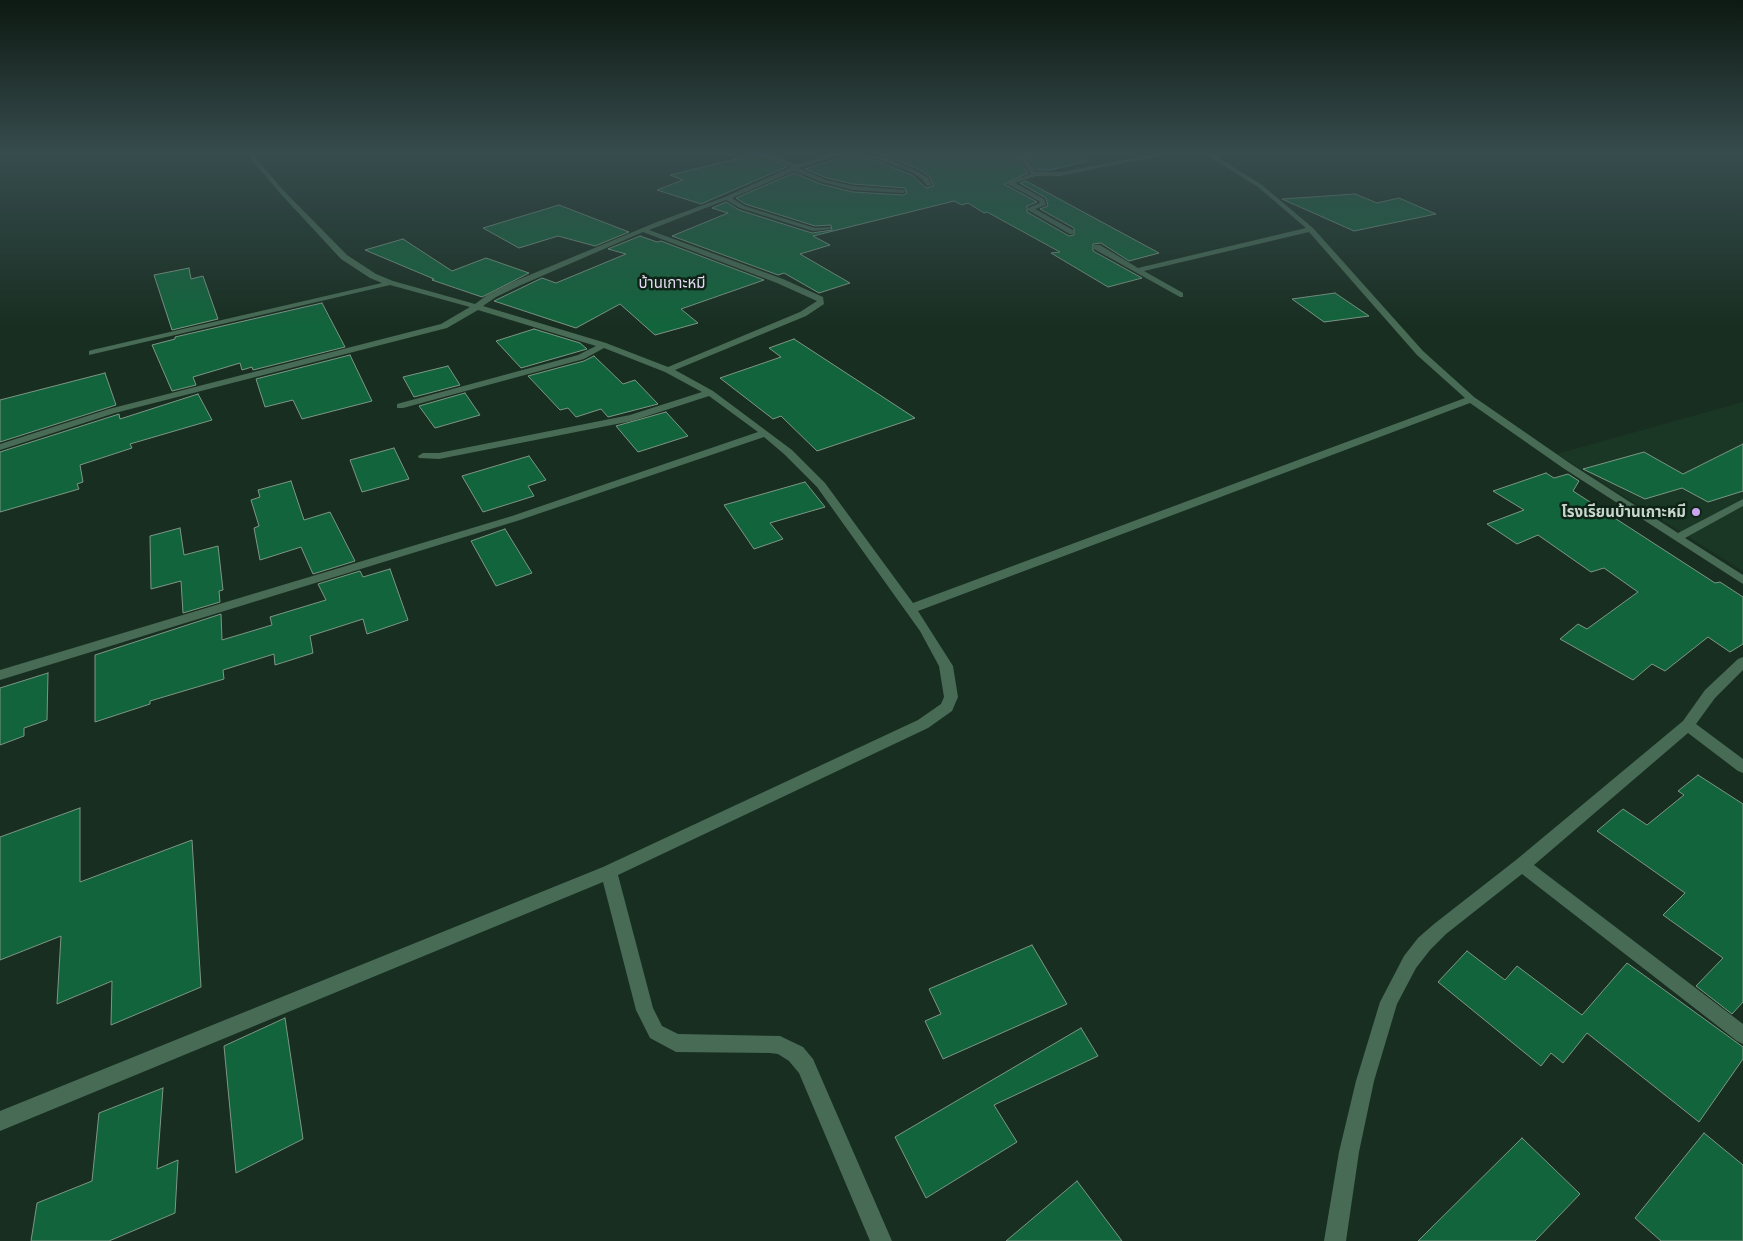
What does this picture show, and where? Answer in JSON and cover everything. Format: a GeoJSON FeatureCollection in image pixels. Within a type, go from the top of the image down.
{"type":"FeatureCollection","features":[{"type":"Feature","properties":{"kind":"street"},"geometry":{"type":"LineString","coordinates":[[0,1121],[609,872],[924,724],[947,708],[951,697],[946,666],[936,646],[812,474],[765,432],[710,393],[668,370],[603,345],[478,307],[390,283],[365,272],[344,257],[300,211]]}},
{"type":"Feature","properties":{"kind":"street"},"geometry":{"type":"LineString","coordinates":[[0,447],[112,411],[433,329],[462,317],[508,288],[694,211]]}},
{"type":"Feature","properties":{"kind":"street"},"geometry":{"type":"LineString","coordinates":[[755,211],[815,230],[830,228]]}},
{"type":"Feature","properties":{"kind":"street"},"geometry":{"type":"LineString","coordinates":[[1033,211],[1070,232]]}},
{"type":"Feature","properties":{"kind":"street"},"geometry":{"type":"LineString","coordinates":[[1290,211],[1311,229],[1420,353],[1471,399],[1567,466],[1678,536],[1743,580]]}},
{"type":"Feature","properties":{"kind":"street"},"geometry":{"type":"LineString","coordinates":[[1138,270],[1311,229]]}},
{"type":"Feature","properties":{"kind":"street"},"geometry":{"type":"LineString","coordinates":[[644,230],[780,281],[820,299],[822,302],[803,314],[668,370]]}},
{"type":"Feature","properties":{"kind":"street"},"geometry":{"type":"LineString","coordinates":[[1097,247],[1180,295]]}},
{"type":"Feature","properties":{"kind":"street"},"geometry":{"type":"LineString","coordinates":[[92,354],[390,283]]}},
{"type":"Feature","properties":{"kind":"street"},"geometry":{"type":"LineString","coordinates":[[400,406],[581,357],[603,345]]}},
{"type":"Feature","properties":{"kind":"street"},"geometry":{"type":"LineString","coordinates":[[423,456],[439,456],[632,418],[710,393]]}},
{"type":"Feature","properties":{"kind":"street"},"geometry":{"type":"LineString","coordinates":[[910,609],[1471,399]]}},
{"type":"Feature","properties":{"kind":"street"},"geometry":{"type":"LineString","coordinates":[[0,676],[516,518],[765,432]]}},
{"type":"Feature","properties":{"kind":"street"},"geometry":{"type":"LineString","coordinates":[[1678,536],[1743,502]]}},
{"type":"Feature","properties":{"kind":"street"},"geometry":{"type":"LineString","coordinates":[[1335,1241],[1349,1152],[1365,1081],[1388,1002],[1398,981],[1429,939],[1522,865],[1688,725],[1710,694],[1743,662]]}},
{"type":"Feature","properties":{"kind":"street"},"geometry":{"type":"LineString","coordinates":[[1688,725],[1743,767]]}},
{"type":"Feature","properties":{"kind":"street"},"geometry":{"type":"LineString","coordinates":[[1522,865],[1743,1035]]}},
{"type":"Feature","properties":{"kind":"street"},"geometry":{"type":"LineString","coordinates":[[609,872],[645,1010],[656,1032],[676,1043],[770,1044],[780,1045],[796,1054],[806,1066],[881,1241]]}},
{"type":"Feature","properties":{"kind":"shaded area","name":"โรงเรียนบ้านเกาะหมี"},"geometry":{"type":"Polygon","coordinates":[[[1743,402],[1743,571],[1557,454],[1743,402]]]}},
{"type":"Feature","properties":{"kind":"building"},"geometry":{"type":"Polygon","coordinates":[[[539,211],[574,211],[629,232],[595,246],[558,236],[519,248],[483,228],[539,211]]]}},
{"type":"Feature","properties":{"kind":"building"},"geometry":{"type":"Polygon","coordinates":[[[721,211],[742,211],[812,233],[832,230],[831,225],[815,226],[767,211],[914,211],[813,236],[830,245],[800,254],[850,283],[819,293],[784,273],[778,275],[672,236],[728,213],[721,211]]]}},
{"type":"Feature","properties":{"kind":"building"},"geometry":{"type":"Polygon","coordinates":[[[981,211],[1027,211],[1069,236],[1074,235],[1074,228],[1043,211],[1081,211],[1159,253],[1129,261],[1101,243],[1093,244],[1093,251],[1142,278],[1108,287],[1051,253],[1060,252],[987,212],[981,211]]]}},
{"type":"Feature","properties":{"kind":"building"},"geometry":{"type":"Polygon","coordinates":[[[1309,211],[1429,211],[1436,214],[1354,231],[1309,211]]]}},
{"type":"Feature","properties":{"kind":"building"},"geometry":{"type":"Polygon","coordinates":[[[640,236],[657,242],[661,241],[764,280],[681,309],[698,323],[655,335],[620,304],[576,328],[494,301],[542,278],[556,283],[626,254],[608,249],[640,236]]]}},
{"type":"Feature","properties":{"kind":"building"},"geometry":{"type":"Polygon","coordinates":[[[403,239],[452,271],[486,258],[529,273],[482,297],[432,280],[434,279],[365,250],[403,239]]]}},
{"type":"Feature","properties":{"kind":"building"},"geometry":{"type":"Polygon","coordinates":[[[189,268],[191,279],[203,276],[218,319],[172,330],[154,275],[189,268]]]}},
{"type":"Feature","properties":{"kind":"building"},"geometry":{"type":"Polygon","coordinates":[[[1335,293],[1369,316],[1324,322],[1292,299],[1335,293]]]}},
{"type":"Feature","properties":{"kind":"building"},"geometry":{"type":"Polygon","coordinates":[[[322,303],[345,347],[253,370],[252,367],[242,370],[240,363],[193,377],[196,385],[172,391],[152,345],[175,339],[175,337],[322,303]]]}},
{"type":"Feature","properties":{"kind":"building"},"geometry":{"type":"Polygon","coordinates":[[[534,329],[580,343],[587,349],[521,368],[496,341],[534,329]]]}},
{"type":"Feature","properties":{"kind":"building"},"geometry":{"type":"Polygon","coordinates":[[[794,339],[915,418],[817,451],[781,416],[773,419],[720,378],[781,357],[769,348],[794,339]]]}},
{"type":"Feature","properties":{"kind":"building"},"geometry":{"type":"Polygon","coordinates":[[[350,355],[372,401],[302,419],[293,400],[265,407],[256,379],[350,355]]]}},
{"type":"Feature","properties":{"kind":"building"},"geometry":{"type":"Polygon","coordinates":[[[594,356],[623,384],[635,380],[658,404],[608,417],[601,409],[576,417],[568,408],[560,410],[528,376],[584,361],[594,356]]]}},
{"type":"Feature","properties":{"kind":"building"},"geometry":{"type":"Polygon","coordinates":[[[448,366],[460,385],[414,397],[403,377],[448,366]]]}},
{"type":"Feature","properties":{"kind":"building"},"geometry":{"type":"Polygon","coordinates":[[[105,373],[116,405],[0,442],[0,400],[105,373]]]}},
{"type":"Feature","properties":{"kind":"building"},"geometry":{"type":"Polygon","coordinates":[[[465,393],[480,415],[435,428],[419,406],[465,393]]]}},
{"type":"Feature","properties":{"kind":"building"},"geometry":{"type":"Polygon","coordinates":[[[198,394],[212,420],[130,444],[132,448],[80,465],[83,482],[77,484],[79,489],[0,512],[0,452],[119,414],[120,419],[198,394]]]}},
{"type":"Feature","properties":{"kind":"building"},"geometry":{"type":"Polygon","coordinates":[[[666,412],[688,436],[638,452],[616,426],[666,412]]]}},
{"type":"Feature","properties":{"kind":"building"},"geometry":{"type":"Polygon","coordinates":[[[1743,444],[1743,491],[1708,502],[1682,488],[1645,499],[1583,469],[1644,452],[1683,474],[1743,444]]]}},
{"type":"Feature","properties":{"kind":"building"},"geometry":{"type":"Polygon","coordinates":[[[394,448],[409,479],[362,492],[350,460],[394,448]]]}},
{"type":"Feature","properties":{"kind":"building"},"geometry":{"type":"Polygon","coordinates":[[[529,456],[546,480],[528,486],[534,496],[483,512],[462,476],[529,456]]]}},
{"type":"Feature","properties":{"kind":"building"},"geometry":{"type":"Polygon","coordinates":[[[1546,473],[1554,478],[1568,474],[1579,481],[1573,491],[1715,583],[1720,582],[1743,597],[1743,644],[1730,652],[1708,637],[1665,671],[1652,664],[1633,680],[1560,639],[1578,624],[1587,629],[1638,592],[1604,568],[1591,572],[1538,535],[1517,544],[1487,524],[1524,510],[1493,491],[1546,473]]]}},
{"type":"Feature","properties":{"kind":"building"},"geometry":{"type":"Polygon","coordinates":[[[291,481],[304,520],[330,512],[355,561],[313,574],[301,547],[260,560],[254,528],[259,526],[251,500],[260,497],[258,490],[291,481]]]}},
{"type":"Feature","properties":{"kind":"building"},"geometry":{"type":"Polygon","coordinates":[[[805,482],[825,507],[770,523],[783,539],[754,549],[724,505],[805,482]]]}},
{"type":"Feature","properties":{"kind":"building"},"geometry":{"type":"Polygon","coordinates":[[[180,528],[184,555],[218,546],[223,590],[219,591],[220,602],[183,613],[181,581],[151,589],[150,536],[180,528]]]}},
{"type":"Feature","properties":{"kind":"building"},"geometry":{"type":"Polygon","coordinates":[[[505,529],[532,573],[496,586],[471,541],[505,529]]]}},
{"type":"Feature","properties":{"kind":"building"},"geometry":{"type":"Polygon","coordinates":[[[390,569],[408,620],[367,634],[363,619],[310,636],[313,653],[275,665],[274,654],[223,670],[224,679],[150,701],[150,704],[95,722],[95,655],[221,614],[222,640],[272,625],[270,617],[326,600],[318,584],[360,571],[363,577],[390,569]]]}},
{"type":"Feature","properties":{"kind":"building"},"geometry":{"type":"Polygon","coordinates":[[[48,673],[47,720],[24,728],[24,736],[0,745],[0,688],[48,673]]]}},
{"type":"Feature","properties":{"kind":"building"},"geometry":{"type":"Polygon","coordinates":[[[1698,775],[1743,804],[1743,1002],[1732,1014],[1696,986],[1723,958],[1663,915],[1685,893],[1597,831],[1623,809],[1647,825],[1684,795],[1678,791],[1698,775]]]}},
{"type":"Feature","properties":{"kind":"building"},"geometry":{"type":"Polygon","coordinates":[[[80,808],[80,882],[192,840],[201,987],[111,1025],[112,981],[57,1004],[61,936],[0,960],[0,837],[80,808]]]}},
{"type":"Feature","properties":{"kind":"building"},"geometry":{"type":"Polygon","coordinates":[[[1032,945],[1067,1004],[943,1059],[925,1021],[941,1014],[929,989],[1032,945]]]}},
{"type":"Feature","properties":{"kind":"building"},"geometry":{"type":"Polygon","coordinates":[[[1467,951],[1505,980],[1517,966],[1582,1015],[1627,963],[1743,1047],[1743,1059],[1699,1122],[1587,1033],[1563,1063],[1551,1053],[1541,1066],[1438,982],[1467,951]]]}},
{"type":"Feature","properties":{"kind":"building"},"geometry":{"type":"Polygon","coordinates":[[[285,1018],[303,1139],[236,1173],[224,1046],[285,1018]]]}},
{"type":"Feature","properties":{"kind":"building"},"geometry":{"type":"Polygon","coordinates":[[[1081,1028],[1098,1056],[994,1105],[1017,1142],[926,1198],[895,1137],[1081,1028]]]}},
{"type":"Feature","properties":{"kind":"building"},"geometry":{"type":"Polygon","coordinates":[[[163,1088],[157,1169],[178,1160],[175,1213],[109,1241],[31,1241],[37,1203],[92,1181],[99,1113],[163,1088]]]}},
{"type":"Feature","properties":{"kind":"building"},"geometry":{"type":"Polygon","coordinates":[[[1704,1133],[1743,1165],[1743,1241],[1661,1241],[1635,1218],[1704,1133]]]}},
{"type":"Feature","properties":{"kind":"building"},"geometry":{"type":"Polygon","coordinates":[[[1522,1138],[1580,1194],[1535,1241],[1418,1241],[1522,1138]]]}},
{"type":"Feature","properties":{"kind":"building"},"geometry":{"type":"Polygon","coordinates":[[[1077,1181],[1122,1241],[1006,1241],[1077,1181]]]}},
{"type":"Feature","properties":{"kind":"place","name":"โรงเรียนบ้านเกาะหมี"},"geometry":{"type":"Point","coordinates":[1696,512]}},
{"type":"Feature","properties":{"kind":"district","name":"บ้านเกาะหมี"},"geometry":{"type":"Point","coordinates":[672,283]}}]}
